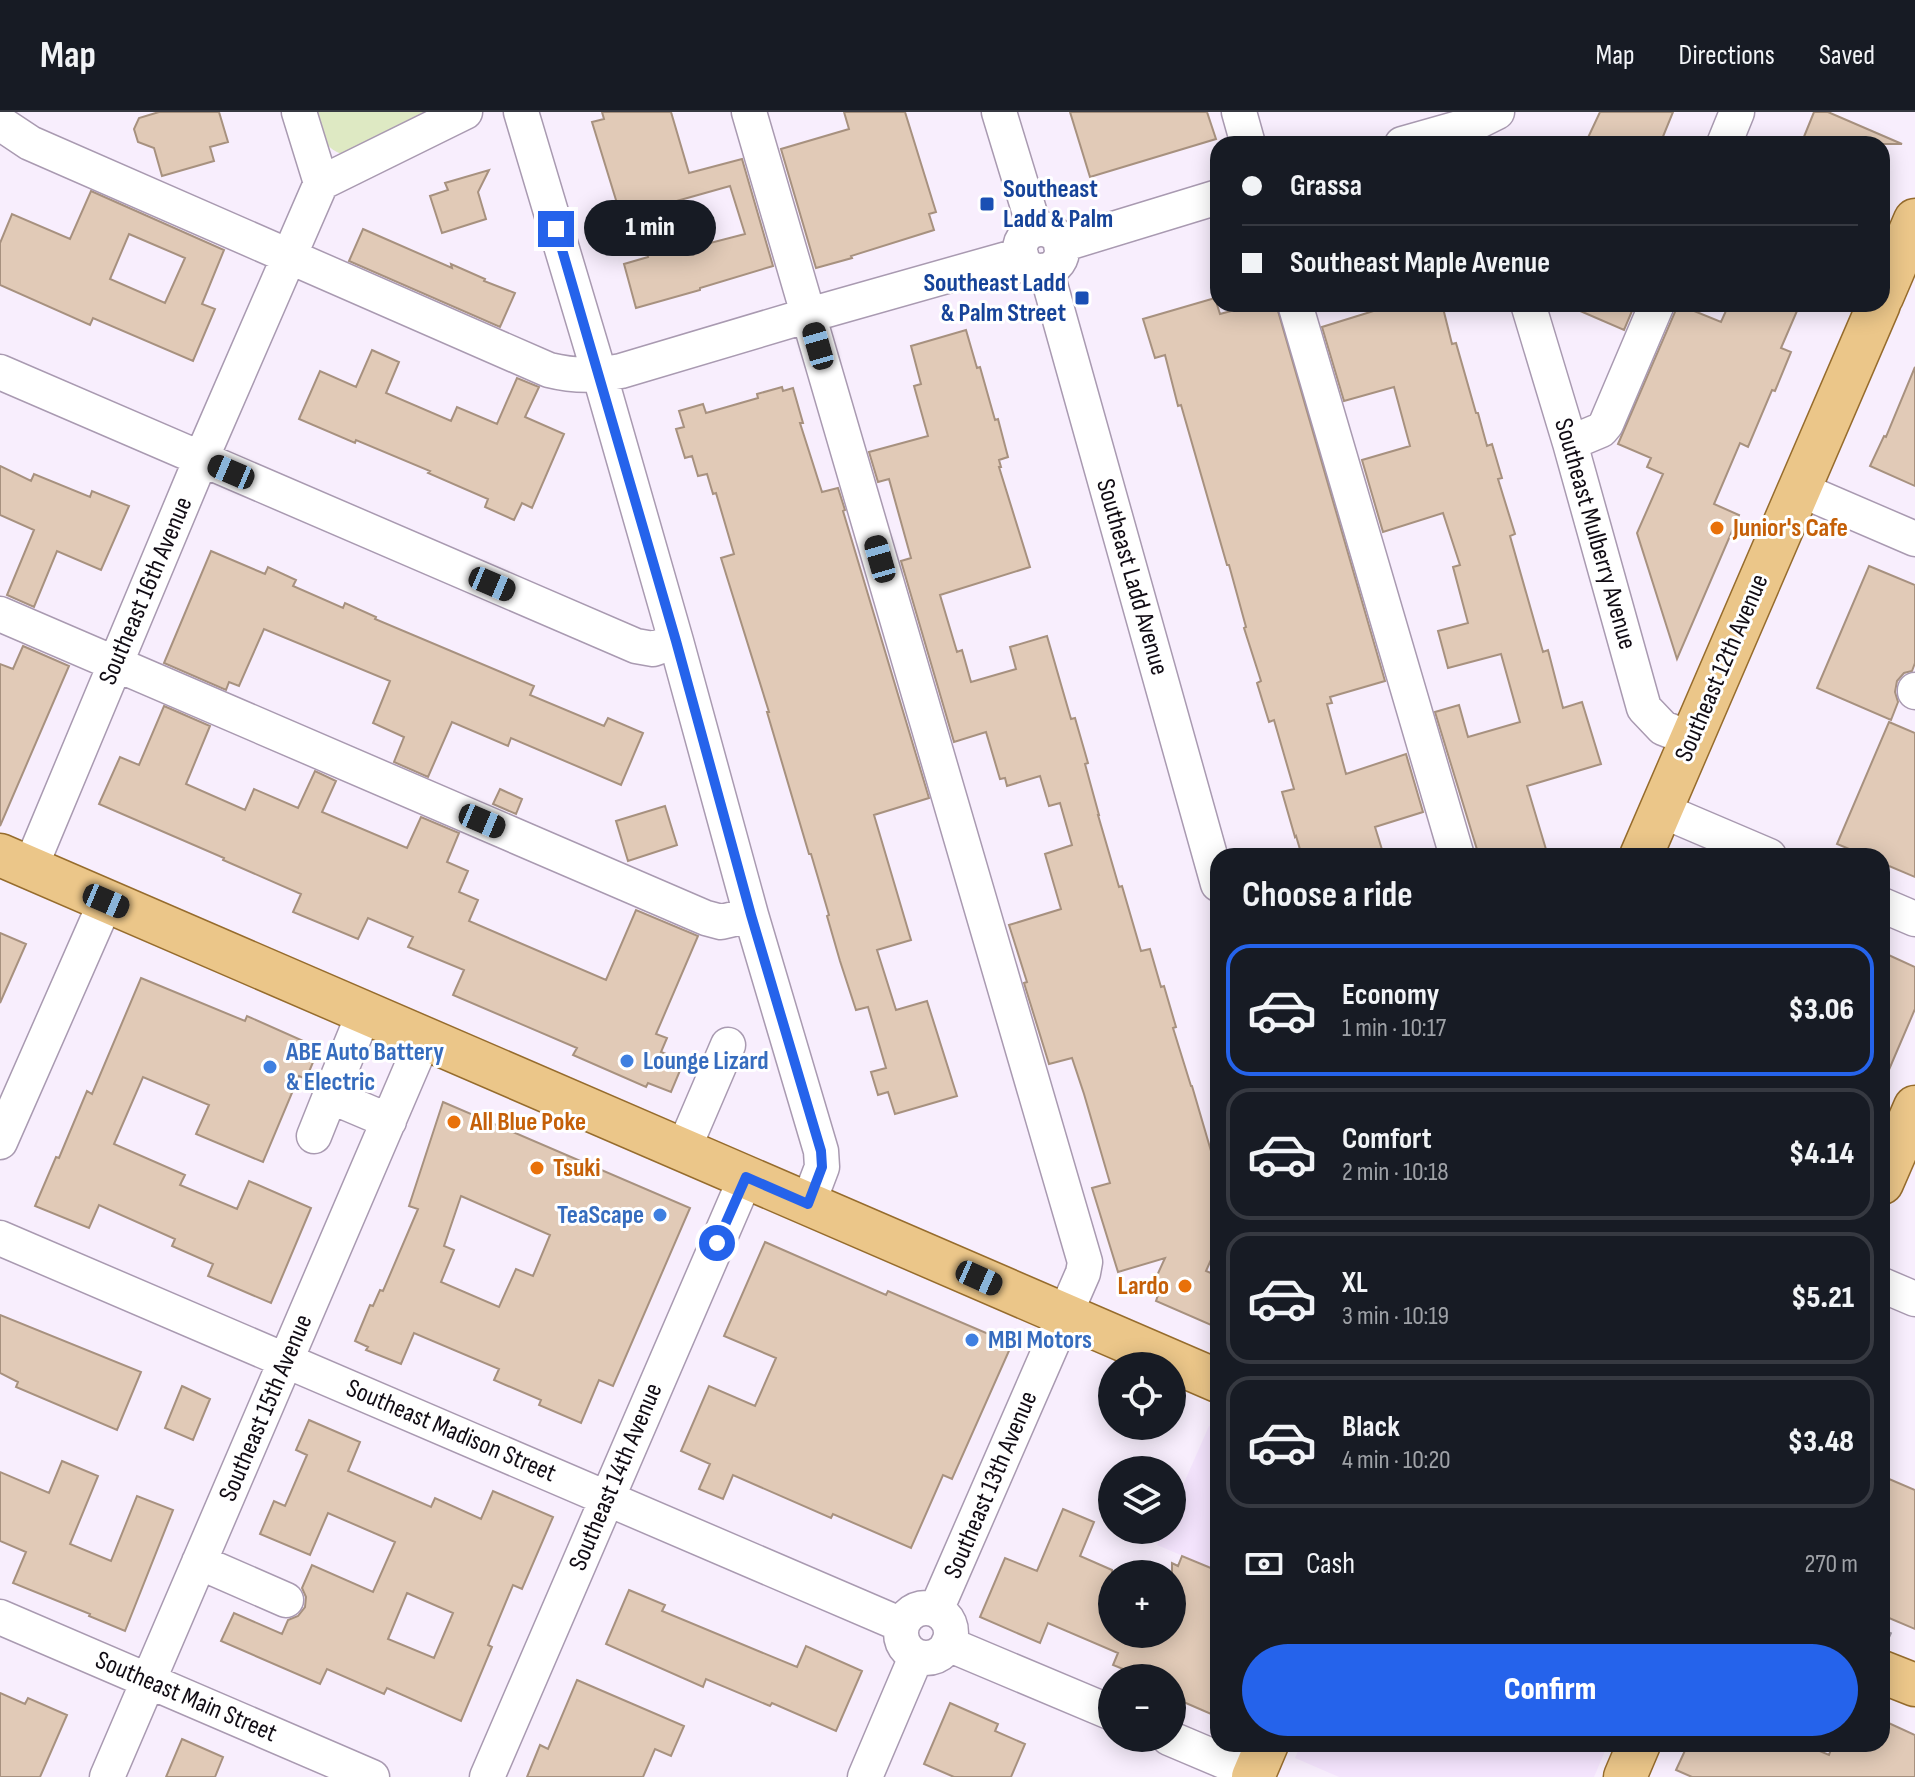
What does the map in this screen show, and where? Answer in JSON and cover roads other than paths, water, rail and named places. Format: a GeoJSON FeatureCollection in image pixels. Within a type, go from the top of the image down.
{"type":"FeatureCollection","features":[{"type":"Feature","properties":{"kind":"main road"},"geometry":{"type":"LineString","coordinates":[[1890,278],[1915,220]]}},
{"type":"Feature","properties":{"kind":"main road","name":"Southeast 12th Avenue"},"geometry":{"type":"LineString","coordinates":[[1644,848],[1876,312]]}},
{"type":"Feature","properties":{"kind":"main road"},"geometry":{"type":"LineString","coordinates":[[15,862],[1210,1378]]}},
{"type":"Feature","properties":{"kind":"main road"},"geometry":{"type":"LineString","coordinates":[[1890,1165],[1915,1107]]}},
{"type":"Feature","properties":{"kind":"main road"},"geometry":{"type":"LineString","coordinates":[[1890,1675],[1915,1685]]}},
{"type":"Feature","properties":{"kind":"main road"},"geometry":{"type":"LineString","coordinates":[[1625,1777],[1636,1752]]}},
{"type":"Feature","properties":{"kind":"street"},"geometry":{"type":"LineString","coordinates":[[299,112],[321,183],[465,112]]}},
{"type":"Feature","properties":{"kind":"street"},"geometry":{"type":"LineString","coordinates":[[521,112],[600,376],[751,915],[821,1151],[822,1167],[808,1204]]}},
{"type":"Feature","properties":{"kind":"street","name":"Southeast 13th Avenue"},"geometry":{"type":"LineString","coordinates":[[749,112],[1085,1262],[1083,1273],[936,1610]]}},
{"type":"Feature","properties":{"kind":"street","name":"Southeast Ladd Avenue"},"geometry":{"type":"LineString","coordinates":[[999,112],[1041,250],[1210,855]]}},
{"type":"Feature","properties":{"kind":"street"},"geometry":{"type":"LineString","coordinates":[[1239,112],[1246,136]]}},
{"type":"Feature","properties":{"kind":"street"},"geometry":{"type":"LineString","coordinates":[[1727,136],[1737,112]]}},
{"type":"Feature","properties":{"kind":"street"},"geometry":{"type":"LineString","coordinates":[[0,123],[30,143],[549,370],[600,376],[1210,199]]}},
{"type":"Feature","properties":{"kind":"street"},"geometry":{"type":"LineString","coordinates":[[1432,136],[1480,123]]}},
{"type":"Feature","properties":{"kind":"street","name":"Southeast 16th Avenue"},"geometry":{"type":"LineString","coordinates":[[15,862],[116,664],[321,183]]}},
{"type":"Feature","properties":{"kind":"street"},"geometry":{"type":"LineString","coordinates":[[1297,312],[1455,848]]}},
{"type":"Feature","properties":{"kind":"street","name":"Southeast Mulberry Avenue"},"geometry":{"type":"LineString","coordinates":[[1530,312],[1644,708],[1663,728],[1691,739]]}},
{"type":"Feature","properties":{"kind":"street"},"geometry":{"type":"LineString","coordinates":[[1570,443],[1601,430],[1606,424],[1654,312]]}},
{"type":"Feature","properties":{"kind":"street"},"geometry":{"type":"LineString","coordinates":[[0,372],[636,646],[653,649],[676,641]]}},
{"type":"Feature","properties":{"kind":"street"},"geometry":{"type":"LineString","coordinates":[[1799,489],[1915,539]]}},
{"type":"Feature","properties":{"kind":"street"},"geometry":{"type":"LineString","coordinates":[[0,614],[706,918],[721,922],[751,915]]}},
{"type":"Feature","properties":{"kind":"street"},"geometry":{"type":"LineString","coordinates":[[1661,810],[1750,848]]}},
{"type":"Feature","properties":{"kind":"street"},"geometry":{"type":"LineString","coordinates":[[0,1142],[106,901]]}},
{"type":"Feature","properties":{"kind":"street"},"geometry":{"type":"LineString","coordinates":[[1890,908],[1915,919]]}},
{"type":"Feature","properties":{"kind":"street"},"geometry":{"type":"LineString","coordinates":[[314,1136],[364,1013]]}},
{"type":"Feature","properties":{"kind":"street","name":"Southeast 15th Avenue"},"geometry":{"type":"LineString","coordinates":[[107,1777],[424,1038]]}},
{"type":"Feature","properties":{"kind":"street"},"geometry":{"type":"LineString","coordinates":[[683,1150],[728,1045]]}},
{"type":"Feature","properties":{"kind":"street"},"geometry":{"type":"LineString","coordinates":[[330,1096],[389,1121]]}},
{"type":"Feature","properties":{"kind":"street","name":"Southeast 14th Avenue"},"geometry":{"type":"LineString","coordinates":[[487,1777],[746,1177]]}},
{"type":"Feature","properties":{"kind":"street","name":"Southeast Madison Street"},"geometry":{"type":"LineString","coordinates":[[0,1238],[902,1625]]}},
{"type":"Feature","properties":{"kind":"street"},"geometry":{"type":"LineString","coordinates":[[1890,1288],[1915,1299]]}},
{"type":"Feature","properties":{"kind":"street"},"geometry":{"type":"LineString","coordinates":[[199,1562],[286,1600]]}},
{"type":"Feature","properties":{"kind":"street"},"geometry":{"type":"LineString","coordinates":[[915,1610],[936,1610],[950,1626],[948,1644],[934,1658],[916,1657],[903,1644],[900,1636],[902,1625],[915,1610]]}},
{"type":"Feature","properties":{"kind":"street","name":"Southeast Main Street"},"geometry":{"type":"LineString","coordinates":[[0,1617],[372,1777]]}},
{"type":"Feature","properties":{"kind":"street"},"geometry":{"type":"LineString","coordinates":[[948,1644],[1098,1707]]}},
{"type":"Feature","properties":{"kind":"street"},"geometry":{"type":"LineString","coordinates":[[865,1777],[916,1657]]}},
{"type":"Feature","properties":{"kind":"street"},"geometry":{"type":"LineString","coordinates":[[1186,1744],[1210,1752]]}},
{"type":"Feature","properties":{"kind":"street"},"geometry":{"type":"LineString","coordinates":[[1211,1752],[1259,1768]]}},
{"type":"Feature","properties":{"kind":"place","name":"Southeast Ladd & Palm"},"geometry":{"type":"Point","coordinates":[987,204]}},
{"type":"Feature","properties":{"kind":"place","name":"Southeast Ladd & Palm Street"},"geometry":{"type":"Point","coordinates":[1082,298]}},
{"type":"Feature","properties":{"kind":"place","name":"Junior's Cafe"},"geometry":{"type":"Point","coordinates":[1717,528]}},
{"type":"Feature","properties":{"kind":"place","name":"Lounge Lizard"},"geometry":{"type":"Point","coordinates":[627,1061]}},
{"type":"Feature","properties":{"kind":"place","name":"ABE Auto Battery & Electric"},"geometry":{"type":"Point","coordinates":[270,1067]}},
{"type":"Feature","properties":{"kind":"place","name":"All Blue Poke"},"geometry":{"type":"Point","coordinates":[454,1122]}},
{"type":"Feature","properties":{"kind":"place","name":"Tsuki"},"geometry":{"type":"Point","coordinates":[537,1168]}},
{"type":"Feature","properties":{"kind":"place","name":"TeaScape"},"geometry":{"type":"Point","coordinates":[660,1215]}},
{"type":"Feature","properties":{"kind":"place","name":"Lardo"},"geometry":{"type":"Point","coordinates":[1185,1286]}},
{"type":"Feature","properties":{"kind":"place","name":"MBI Motors"},"geometry":{"type":"Point","coordinates":[972,1340]}}]}
